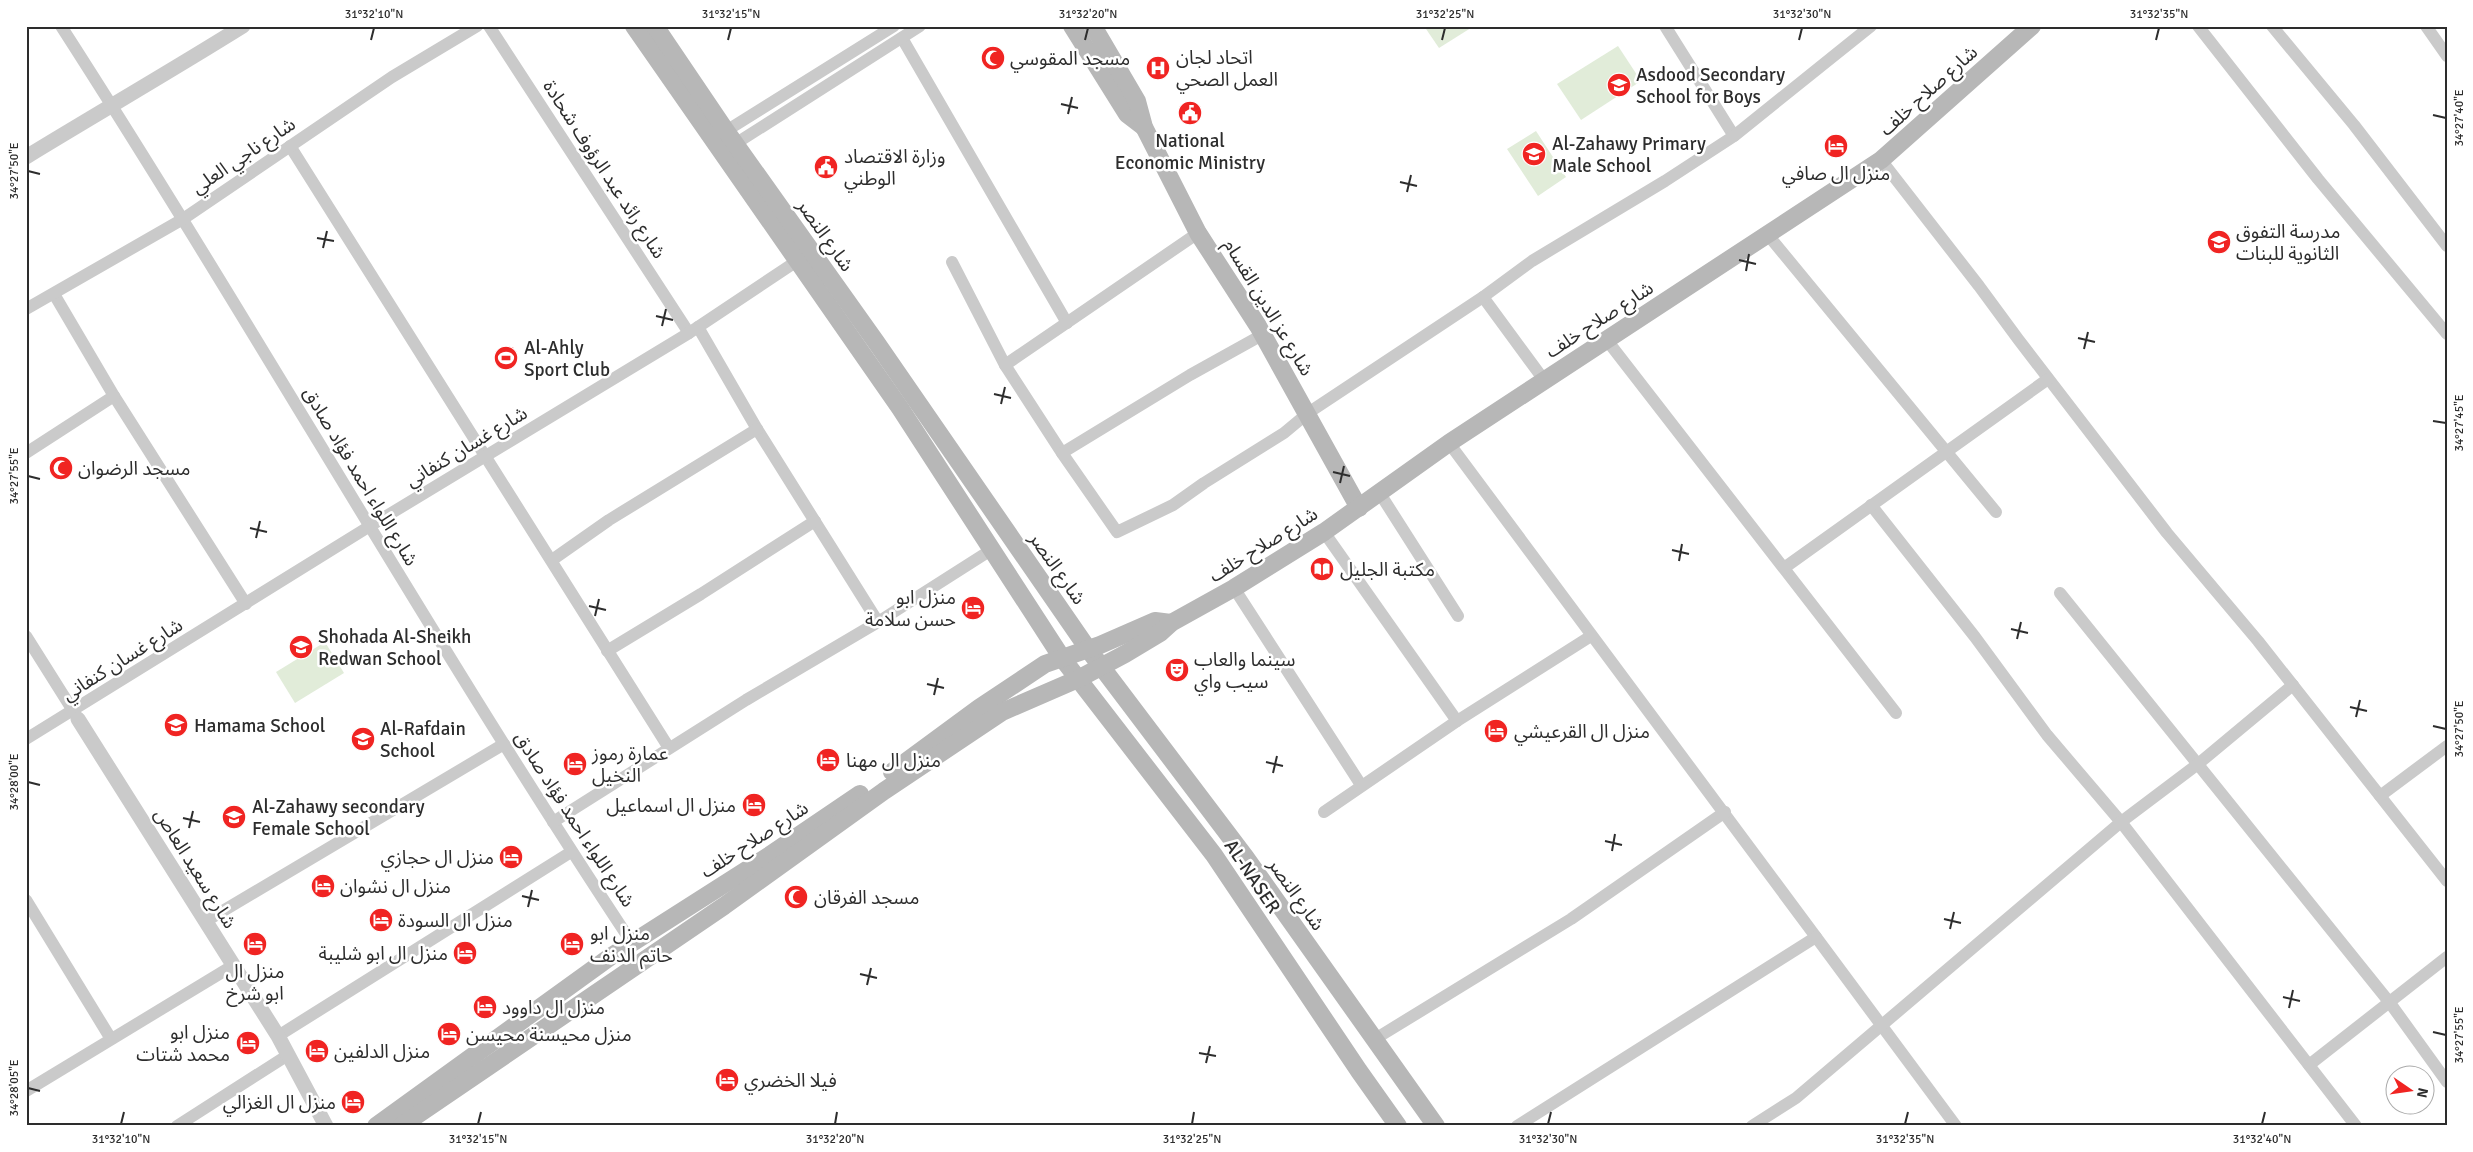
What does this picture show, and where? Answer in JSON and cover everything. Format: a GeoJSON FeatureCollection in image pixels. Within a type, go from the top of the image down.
{"type":"FeatureCollection","features":[{"type":"Feature","properties":{"kind":"main road","name":"شارع النصر"},"geometry":{"type":"LineString","coordinates":[[634,26],[900,408],[1062,658]]}},
{"type":"Feature","properties":{"kind":"main road","name":"شارع النصر"},"geometry":{"type":"LineString","coordinates":[[655,26],[730,138],[876,342],[1100,666],[1246,858],[1436,1126]]}},
{"type":"Feature","properties":{"kind":"main road","name":"شارع عز الدين القسام"},"geometry":{"type":"LineString","coordinates":[[1072,26],[1127,114],[1144,127]]}},
{"type":"Feature","properties":{"kind":"main road","name":"شارع عز الدين القسام"},"geometry":{"type":"LineString","coordinates":[[1093,26],[1137,101],[1144,127],[1198,233],[1258,326],[1360,508]]}},
{"type":"Feature","properties":{"kind":"main road","name":"شارع صلاح خلف"},"geometry":{"type":"LineString","coordinates":[[401,1126],[724,906],[884,791],[1002,712],[1078,679],[1125,654],[1160,633],[1171,623],[1234,588],[1324,532],[1449,443],[1881,160],[2032,26]]}},
{"type":"Feature","properties":{"kind":"main road","name":"شارع صلاح خلف"},"geometry":{"type":"LineString","coordinates":[[376,1126],[610,957],[778,850],[899,768],[987,702],[1045,664],[1088,649],[1154,621],[1171,623]]}},
{"type":"Feature","properties":{"kind":"main road","name":"AL-NASER"},"geometry":{"type":"LineString","coordinates":[[1062,658],[1214,855],[1398,1126]]}},
{"type":"Feature","properties":{"kind":"street","name":"شارع اللواء احمد فؤاد صادق"},"geometry":{"type":"LineString","coordinates":[[61,26],[183,219],[571,852],[632,944]]}},
{"type":"Feature","properties":{"kind":"street"},"geometry":{"type":"LineString","coordinates":[[26,157],[111,104],[160,78],[243,26]]}},
{"type":"Feature","properties":{"kind":"street","name":"شارع ناجي العلي"},"geometry":{"type":"LineString","coordinates":[[26,309],[183,219],[392,76],[477,26]]}},
{"type":"Feature","properties":{"kind":"street","name":"شارع رائد عبد الرؤوف شحادة"},"geometry":{"type":"LineString","coordinates":[[489,26],[693,330],[878,622]]}},
{"type":"Feature","properties":{"kind":"street"},"geometry":{"type":"LineString","coordinates":[[730,138],[894,26]]}},
{"type":"Feature","properties":{"kind":"street"},"geometry":{"type":"LineString","coordinates":[[730,138],[920,26]]}},
{"type":"Feature","properties":{"kind":"street"},"geometry":{"type":"LineString","coordinates":[[1665,26],[1734,136]]}},
{"type":"Feature","properties":{"kind":"street"},"geometry":{"type":"LineString","coordinates":[[952,262],[1005,364],[1062,453],[1118,532],[1173,505],[1204,482],[1284,433],[1308,413],[1483,297],[1532,261],[1665,181],[1734,136],[1871,26]]}},
{"type":"Feature","properties":{"kind":"street"},"geometry":{"type":"LineString","coordinates":[[2198,26],[2318,179],[2447,334]]}},
{"type":"Feature","properties":{"kind":"street"},"geometry":{"type":"LineString","coordinates":[[2272,26],[2354,125],[2447,246]]}},
{"type":"Feature","properties":{"kind":"street"},"geometry":{"type":"LineString","coordinates":[[2426,26],[2447,56]]}},
{"type":"Feature","properties":{"kind":"street"},"geometry":{"type":"LineString","coordinates":[[902,38],[1067,323]]}},
{"type":"Feature","properties":{"kind":"street"},"geometry":{"type":"LineString","coordinates":[[290,146],[670,748]]}},
{"type":"Feature","properties":{"kind":"street"},"geometry":{"type":"LineString","coordinates":[[1881,160],[1979,286],[2048,379],[2168,532],[2258,641],[2447,881]]}},
{"type":"Feature","properties":{"kind":"street"},"geometry":{"type":"LineString","coordinates":[[1005,364],[1198,233]]}},
{"type":"Feature","properties":{"kind":"street"},"geometry":{"type":"LineString","coordinates":[[1768,235],[1996,512]]}},
{"type":"Feature","properties":{"kind":"street","name":"شارع غسان كنفاني"},"geometry":{"type":"LineString","coordinates":[[26,740],[76,715],[246,604],[370,526],[693,330],[797,261]]}},
{"type":"Feature","properties":{"kind":"street"},"geometry":{"type":"LineString","coordinates":[[54,294],[114,396],[246,604]]}},
{"type":"Feature","properties":{"kind":"street"},"geometry":{"type":"LineString","coordinates":[[1483,297],[1544,380]]}},
{"type":"Feature","properties":{"kind":"street"},"geometry":{"type":"LineString","coordinates":[[1062,453],[1190,375],[1262,335]]}},
{"type":"Feature","properties":{"kind":"street"},"geometry":{"type":"LineString","coordinates":[[1606,339],[1896,712]]}},
{"type":"Feature","properties":{"kind":"street"},"geometry":{"type":"LineString","coordinates":[[1784,568],[1946,450],[2048,379]]}},
{"type":"Feature","properties":{"kind":"street"},"geometry":{"type":"LineString","coordinates":[[26,453],[114,396]]}},
{"type":"Feature","properties":{"kind":"street"},"geometry":{"type":"LineString","coordinates":[[552,560],[609,520],[757,429]]}},
{"type":"Feature","properties":{"kind":"street"},"geometry":{"type":"LineString","coordinates":[[1449,443],[1591,636],[1725,812],[1956,1126]]}},
{"type":"Feature","properties":{"kind":"street"},"geometry":{"type":"LineString","coordinates":[[1379,492],[1458,616]]}},
{"type":"Feature","properties":{"kind":"street"},"geometry":{"type":"LineString","coordinates":[[1871,505],[1975,637],[2047,735],[2121,822],[2356,1126]]}},
{"type":"Feature","properties":{"kind":"street"},"geometry":{"type":"LineString","coordinates":[[607,651],[815,521]]}},
{"type":"Feature","properties":{"kind":"street"},"geometry":{"type":"LineString","coordinates":[[1324,532],[1457,721]]}},
{"type":"Feature","properties":{"kind":"street"},"geometry":{"type":"LineString","coordinates":[[553,822],[794,670],[878,622],[991,550]]}},
{"type":"Feature","properties":{"kind":"street"},"geometry":{"type":"LineString","coordinates":[[1234,588],[1361,785]]}},
{"type":"Feature","properties":{"kind":"street"},"geometry":{"type":"LineString","coordinates":[[2060,593],[2390,1003],[2447,1082]]}},
{"type":"Feature","properties":{"kind":"street","name":"شارع سعيد العاص"},"geometry":{"type":"LineString","coordinates":[[26,636],[278,1036],[326,1126]]}},
{"type":"Feature","properties":{"kind":"street"},"geometry":{"type":"LineString","coordinates":[[1324,812],[1457,721],[1591,636]]}},
{"type":"Feature","properties":{"kind":"street"},"geometry":{"type":"LineString","coordinates":[[1752,1126],[1796,1098],[2121,822],[2198,764],[2292,685]]}},
{"type":"Feature","properties":{"kind":"street"},"geometry":{"type":"LineString","coordinates":[[206,921],[504,744]]}},
{"type":"Feature","properties":{"kind":"street"},"geometry":{"type":"LineString","coordinates":[[2380,796],[2447,746]]}},
{"type":"Feature","properties":{"kind":"street"},"geometry":{"type":"LineString","coordinates":[[1375,1039],[1571,918],[1725,812]]}},
{"type":"Feature","properties":{"kind":"street"},"geometry":{"type":"LineString","coordinates":[[278,1036],[571,852]]}},
{"type":"Feature","properties":{"kind":"street"},"geometry":{"type":"LineString","coordinates":[[26,900],[112,1039]]}},
{"type":"Feature","properties":{"kind":"street"},"geometry":{"type":"LineString","coordinates":[[1517,1126],[1816,937]]}},
{"type":"Feature","properties":{"kind":"street"},"geometry":{"type":"LineString","coordinates":[[2309,1065],[2447,957]]}},
{"type":"Feature","properties":{"kind":"street"},"geometry":{"type":"LineString","coordinates":[[26,1091],[234,965]]}},
{"type":"Feature","properties":{"kind":"street"},"geometry":{"type":"LineString","coordinates":[[177,1126],[288,1055]]}},
{"type":"Feature","properties":{"kind":"green space"},"geometry":{"type":"Polygon","coordinates":[[[1424,26],[1474,26],[1439,48],[1424,26]]]}},
{"type":"Feature","properties":{"kind":"green space"},"geometry":{"type":"Polygon","coordinates":[[[1618,46],[1641,81],[1581,120],[1557,84],[1618,46]]]}},
{"type":"Feature","properties":{"kind":"green space"},"geometry":{"type":"Polygon","coordinates":[[[1536,131],[1566,177],[1538,196],[1507,149],[1536,131]]]}},
{"type":"Feature","properties":{"kind":"green space"},"geometry":{"type":"Polygon","coordinates":[[[325,642],[344,673],[295,703],[276,672],[325,642]]]}},
{"type":"Feature","properties":{"kind":"place","name":"مسجد المقوسي"},"geometry":{"type":"Point","coordinates":[993,58]}},
{"type":"Feature","properties":{"kind":"place","name":"اتحاد لجان العمل الصحي"},"geometry":{"type":"Point","coordinates":[1158,68]}},
{"type":"Feature","properties":{"kind":"place","name":"Asdood Secondary School for Boys"},"geometry":{"type":"Point","coordinates":[1619,85]}},
{"type":"Feature","properties":{"kind":"place","name":"National Economic Ministry"},"geometry":{"type":"Point","coordinates":[1190,113]}},
{"type":"Feature","properties":{"kind":"place","name":"منزل ال صافي"},"geometry":{"type":"Point","coordinates":[1836,146]}},
{"type":"Feature","properties":{"kind":"place","name":"Al-Zahawy Primary Male School"},"geometry":{"type":"Point","coordinates":[1534,154]}},
{"type":"Feature","properties":{"kind":"place","name":"وزارة الاقتصاد الوطني"},"geometry":{"type":"Point","coordinates":[826,167]}},
{"type":"Feature","properties":{"kind":"place","name":"مدرسة التفوق الثانوية للبنات"},"geometry":{"type":"Point","coordinates":[2219,242]}},
{"type":"Feature","properties":{"kind":"place","name":"Al-Ahly Sport Club"},"geometry":{"type":"Point","coordinates":[506,358]}},
{"type":"Feature","properties":{"kind":"place","name":"مسجد الرضوان"},"geometry":{"type":"Point","coordinates":[61,468]}},
{"type":"Feature","properties":{"kind":"place","name":"مكتبة الجليل"},"geometry":{"type":"Point","coordinates":[1322,569]}},
{"type":"Feature","properties":{"kind":"place","name":"منزل ابو حسن سلامة"},"geometry":{"type":"Point","coordinates":[973,608]}},
{"type":"Feature","properties":{"kind":"place","name":"Shohada Al-Sheikh Redwan School"},"geometry":{"type":"Point","coordinates":[301,647]}},
{"type":"Feature","properties":{"kind":"place","name":"سينما والعاب سيب واي"},"geometry":{"type":"Point","coordinates":[1177,670]}},
{"type":"Feature","properties":{"kind":"place","name":"Hamama School"},"geometry":{"type":"Point","coordinates":[176,725]}},
{"type":"Feature","properties":{"kind":"place","name":"منزل ال القرعيشي"},"geometry":{"type":"Point","coordinates":[1496,731]}},
{"type":"Feature","properties":{"kind":"place","name":"Al-Rafdain School"},"geometry":{"type":"Point","coordinates":[363,739]}},
{"type":"Feature","properties":{"kind":"place","name":"منزل ال مهنا"},"geometry":{"type":"Point","coordinates":[828,760]}},
{"type":"Feature","properties":{"kind":"place","name":"عمارة رموز النخيل"},"geometry":{"type":"Point","coordinates":[575,764]}},
{"type":"Feature","properties":{"kind":"place","name":"منزل ال اسماعيل"},"geometry":{"type":"Point","coordinates":[754,805]}},
{"type":"Feature","properties":{"kind":"place","name":"Al-Zahawy secondary Female School"},"geometry":{"type":"Point","coordinates":[234,817]}},
{"type":"Feature","properties":{"kind":"place","name":"منزل ال حجازي"},"geometry":{"type":"Point","coordinates":[511,857]}},
{"type":"Feature","properties":{"kind":"place","name":"منزل ال نشوان"},"geometry":{"type":"Point","coordinates":[323,886]}},
{"type":"Feature","properties":{"kind":"place","name":"مسجد الفرقان"},"geometry":{"type":"Point","coordinates":[796,897]}},
{"type":"Feature","properties":{"kind":"place","name":"منزل ال السودة"},"geometry":{"type":"Point","coordinates":[381,920]}},
{"type":"Feature","properties":{"kind":"place","name":"منزل ال ابو شرخ"},"geometry":{"type":"Point","coordinates":[255,944]}},
{"type":"Feature","properties":{"kind":"place","name":"منزل ابو حاتم الدنف"},"geometry":{"type":"Point","coordinates":[572,944]}},
{"type":"Feature","properties":{"kind":"place","name":"منزل ال ابو شليبة"},"geometry":{"type":"Point","coordinates":[465,953]}},
{"type":"Feature","properties":{"kind":"place","name":"منزل ال داوود"},"geometry":{"type":"Point","coordinates":[485,1007]}},
{"type":"Feature","properties":{"kind":"place","name":"منزل محيسنة محيسن"},"geometry":{"type":"Point","coordinates":[449,1034]}},
{"type":"Feature","properties":{"kind":"place","name":"منزل ابو محمد شتات"},"geometry":{"type":"Point","coordinates":[248,1043]}},
{"type":"Feature","properties":{"kind":"place","name":"منزل الدلفين"},"geometry":{"type":"Point","coordinates":[317,1051]}},
{"type":"Feature","properties":{"kind":"place","name":"فيلا الخضري"},"geometry":{"type":"Point","coordinates":[727,1080]}},
{"type":"Feature","properties":{"kind":"place","name":"منزل ال الغزالي"},"geometry":{"type":"Point","coordinates":[353,1102]}}]}
